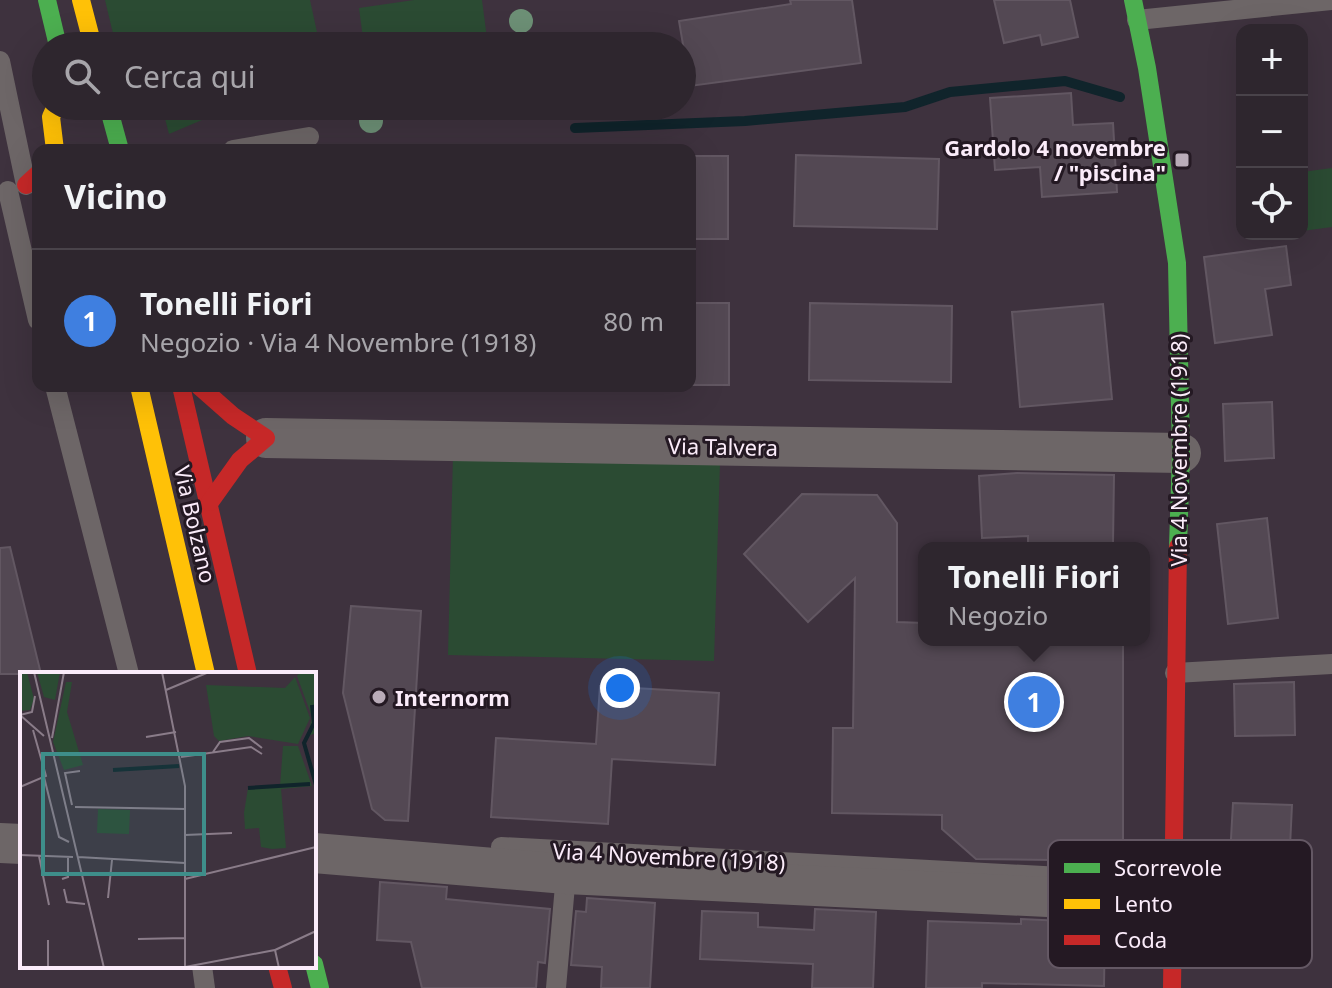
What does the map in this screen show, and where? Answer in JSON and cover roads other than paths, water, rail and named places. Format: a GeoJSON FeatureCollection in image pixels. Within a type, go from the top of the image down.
{"type":"FeatureCollection","features":[{"type":"Feature","properties":{"kind":"main road"},"geometry":{"type":"LineString","coordinates":[[47,0],[55,32]]}},
{"type":"Feature","properties":{"kind":"main road"},"geometry":{"type":"LineString","coordinates":[[81,0],[89,32]]}},
{"type":"Feature","properties":{"kind":"main road","name":"Via 4 Novembre (1918)"},"geometry":{"type":"LineString","coordinates":[[1135,10],[1177,263],[1181,453],[1173,840]]}},
{"type":"Feature","properties":{"kind":"main road"},"geometry":{"type":"LineString","coordinates":[[51,120],[54,144]]}},
{"type":"Feature","properties":{"kind":"main road"},"geometry":{"type":"LineString","coordinates":[[112,120],[118,144]]}},
{"type":"Feature","properties":{"kind":"main road","name":"Via Bolzano"},"geometry":{"type":"LineString","coordinates":[[140,392],[206,672]]}},
{"type":"Feature","properties":{"kind":"main road","name":"Via Bolzano"},"geometry":{"type":"LineString","coordinates":[[182,392],[248,672]]}},
{"type":"Feature","properties":{"kind":"main road"},"geometry":{"type":"LineString","coordinates":[[209,392],[253,430],[240,460],[210,502]]}},
{"type":"Feature","properties":{"kind":"main road"},"geometry":{"type":"LineString","coordinates":[[278,968],[283,988]]}},
{"type":"Feature","properties":{"kind":"main road"},"geometry":{"type":"LineString","coordinates":[[315,968],[320,988]]}},
{"type":"Feature","properties":{"kind":"street","name":"Via Talvera"},"geometry":{"type":"LineString","coordinates":[[253,430],[1181,453]]}},
{"type":"Feature","properties":{"kind":"street"},"geometry":{"type":"LineString","coordinates":[[0,843],[20,844]]}},
{"type":"Feature","properties":{"kind":"street","name":"Via 4 Novembre (1918)"},"geometry":{"type":"LineString","coordinates":[[316,853],[566,874],[1048,889]]}},
{"type":"Feature","properties":{"kind":"lane","name":"Via 4 Novembre (1918)"},"geometry":{"type":"LineString","coordinates":[[1135,10],[1331,0]]}},
{"type":"Feature","properties":{"kind":"lane"},"geometry":{"type":"LineString","coordinates":[[0,61],[22,186],[32,270]]}},
{"type":"Feature","properties":{"kind":"lane"},"geometry":{"type":"LineString","coordinates":[[268,144],[309,137]]}},
{"type":"Feature","properties":{"kind":"lane"},"geometry":{"type":"LineString","coordinates":[[57,392],[128,672]]}},
{"type":"Feature","properties":{"kind":"lane"},"geometry":{"type":"LineString","coordinates":[[236,392],[253,430]]}},
{"type":"Feature","properties":{"kind":"lane"},"geometry":{"type":"LineString","coordinates":[[1175,673],[1332,664]]}},
{"type":"Feature","properties":{"kind":"lane","name":"Via 4 Novembre (1918)"},"geometry":{"type":"LineString","coordinates":[[501,847],[1048,884]]}},
{"type":"Feature","properties":{"kind":"lane","name":"Via 4 Novembre (1918)"},"geometry":{"type":"LineString","coordinates":[[556,988],[566,874]]}},
{"type":"Feature","properties":{"kind":"lane"},"geometry":{"type":"LineString","coordinates":[[202,968],[205,988]]}},
{"type":"Feature","properties":{"kind":"waterway"},"geometry":{"type":"LineString","coordinates":[[575,128],[745,121],[905,107],[950,92],[1065,81],[1120,97]]}},
{"type":"Feature","properties":{"kind":"place","name":"Gardolo 4 novembre / \"piscina\""},"geometry":{"type":"Point","coordinates":[1182,160]}},
{"type":"Feature","properties":{"kind":"place","name":"Internorm"},"geometry":{"type":"Point","coordinates":[379,697]}},
{"type":"Feature","properties":{"kind":"place","name":"Tonelli Fiori"},"geometry":{"type":"Point","coordinates":[1034,702]}}]}
